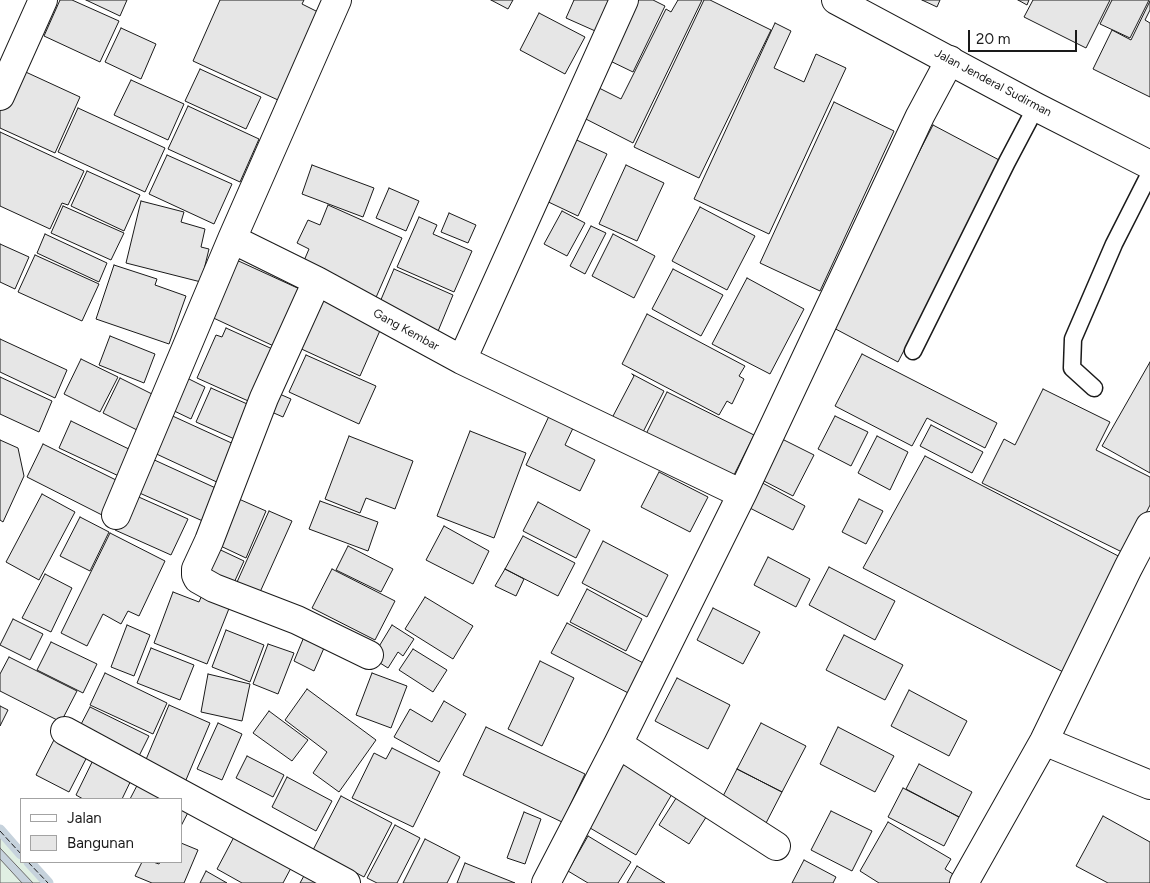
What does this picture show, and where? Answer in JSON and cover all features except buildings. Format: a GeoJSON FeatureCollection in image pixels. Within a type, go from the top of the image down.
{"type":"FeatureCollection","features":[{"type":"Feature","properties":{"kind":"main road"},"geometry":{"type":"LineString","coordinates":[[0,96],[43,0]]}},
{"type":"Feature","properties":{"kind":"main road"},"geometry":{"type":"LineString","coordinates":[[116,515],[232,239],[337,0]]}},
{"type":"Feature","properties":{"kind":"main road"},"geometry":{"type":"LineString","coordinates":[[462,360],[624,0]]}},
{"type":"Feature","properties":{"kind":"main road","name":"Jalan Jenderal Sudirman"},"geometry":{"type":"LineString","coordinates":[[836,0],[1150,166]]}},
{"type":"Feature","properties":{"kind":"main road"},"geometry":{"type":"LineString","coordinates":[[546,883],[618,744],[742,494],[920,116],[950,60]]}},
{"type":"Feature","properties":{"kind":"main road","name":"Gang Kembar"},"geometry":{"type":"LineString","coordinates":[[232,239],[317,281],[462,360],[742,494]]}},
{"type":"Feature","properties":{"kind":"main road"},"geometry":{"type":"LineString","coordinates":[[317,281],[264,398],[209,541],[196,569],[196,575],[198,579],[214,588],[297,620],[369,655]]}},
{"type":"Feature","properties":{"kind":"main road"},"geometry":{"type":"LineString","coordinates":[[964,883],[1044,740],[1150,526]]}},
{"type":"Feature","properties":{"kind":"main road"},"geometry":{"type":"LineString","coordinates":[[65,730],[346,883]]}},
{"type":"Feature","properties":{"kind":"main road"},"geometry":{"type":"LineString","coordinates":[[1044,740],[1150,784]]}},
{"type":"Feature","properties":{"kind":"main road"},"geometry":{"type":"LineString","coordinates":[[618,744],[776,846]]}},
{"type":"Feature","properties":{"kind":"lane"},"geometry":{"type":"LineString","coordinates":[[913,351],[1036,107]]}},
{"type":"Feature","properties":{"kind":"lane"},"geometry":{"type":"LineString","coordinates":[[1094,388],[1072,368],[1073,339],[1114,244],[1150,173]]}},
{"type":"Feature","properties":{"kind":"green space"},"geometry":{"type":"Polygon","coordinates":[[[0,831],[20,853],[20,863],[29,863],[48,883],[0,883],[0,831]]]}},
{"type":"Feature","properties":{"kind":"shaded area"},"geometry":{"type":"Polygon","coordinates":[[[0,848],[33,883],[22,883],[0,859],[0,848]]]}},
{"type":"Feature","properties":{"kind":"waterway"},"geometry":{"type":"LineString","coordinates":[[0,830],[20,853]]}},
{"type":"Feature","properties":{"kind":"waterway"},"geometry":{"type":"LineString","coordinates":[[30,863],[48,883]]}},
{"type":"Feature","properties":{"kind":"fence"},"geometry":{"type":"LineString","coordinates":[[0,831],[20,853]]}},
{"type":"Feature","properties":{"kind":"fence"},"geometry":{"type":"LineString","coordinates":[[29,863],[48,883]]}}]}
